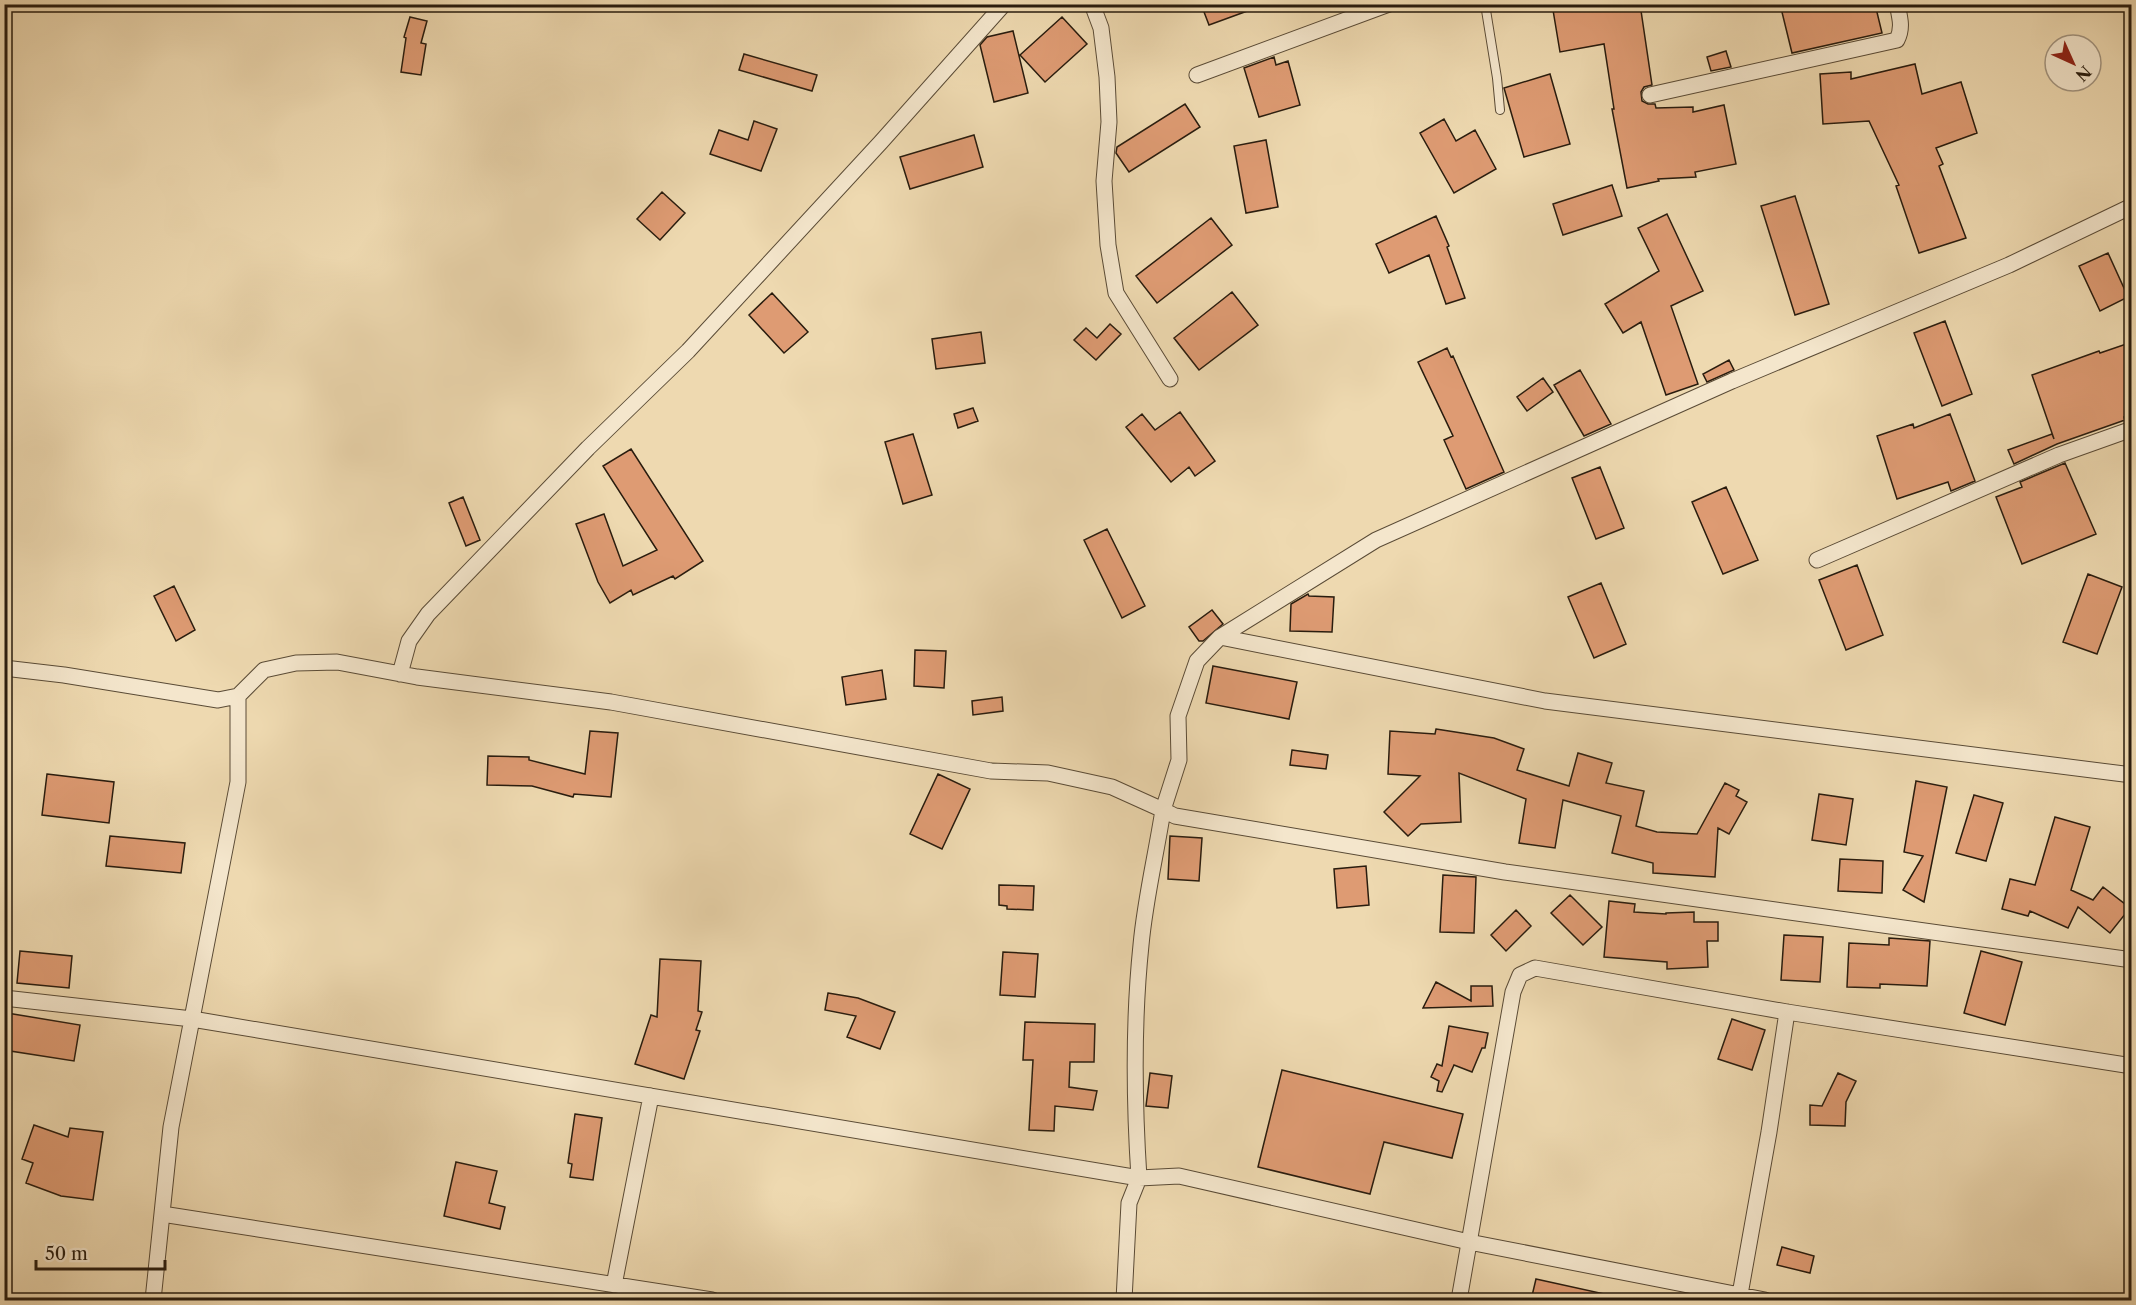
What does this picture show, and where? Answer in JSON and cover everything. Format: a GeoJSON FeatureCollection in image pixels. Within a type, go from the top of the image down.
{"type":"FeatureCollection","features":[{"type":"Feature","properties":{"kind":"street"},"geometry":{"type":"LineString","coordinates":[[1092,4],[1101,28],[1107,77],[1109,122],[1104,181],[1108,245],[1116,293],[1170,379]]}},
{"type":"Feature","properties":{"kind":"street"},"geometry":{"type":"LineString","coordinates":[[1197,75],[1389,4]]}},
{"type":"Feature","properties":{"kind":"street"},"geometry":{"type":"LineString","coordinates":[[1650,95],[1897,40],[1901,32],[1901,23],[1897,4]]}},
{"type":"Feature","properties":{"kind":"street"},"geometry":{"type":"LineString","coordinates":[[400,674],[409,641],[428,614],[588,448],[688,351],[881,142],[995,8]]}},
{"type":"Feature","properties":{"kind":"street"},"geometry":{"type":"LineString","coordinates":[[1124,1300],[1129,1203],[1139,1178],[1135,1120],[1135,1050],[1141,945],[1163,810],[1179,760],[1178,717],[1197,661],[1220,637],[1376,540],[1732,381],[2009,265],[2132,206]]}},
{"type":"Feature","properties":{"kind":"street"},"geometry":{"type":"LineString","coordinates":[[1817,560],[2059,454],[2132,429]]}},
{"type":"Feature","properties":{"kind":"street"},"geometry":{"type":"LineString","coordinates":[[1220,637],[1545,701],[2132,774]]}},
{"type":"Feature","properties":{"kind":"street"},"geometry":{"type":"LineString","coordinates":[[4,668],[64,675],[218,700],[238,696],[264,670],[296,663],[337,662],[400,674],[611,702],[991,771],[1048,773],[1112,788],[1175,816],[1505,872],[2132,960]]}},
{"type":"Feature","properties":{"kind":"street"},"geometry":{"type":"LineString","coordinates":[[153,1300],[171,1127],[238,782],[238,696]]}},
{"type":"Feature","properties":{"kind":"street"},"geometry":{"type":"LineString","coordinates":[[1459,1300],[1512,993],[1520,975],[1535,968],[1787,1012],[2132,1066]]}},
{"type":"Feature","properties":{"kind":"street"},"geometry":{"type":"LineString","coordinates":[[4,998],[192,1019],[1139,1178],[1179,1176],[1469,1242],[1740,1298],[1765,1300]]}},
{"type":"Feature","properties":{"kind":"street"},"geometry":{"type":"LineString","coordinates":[[1740,1298],[1787,1012]]}},
{"type":"Feature","properties":{"kind":"street"},"geometry":{"type":"LineString","coordinates":[[614,1285],[651,1096]]}},
{"type":"Feature","properties":{"kind":"street"},"geometry":{"type":"LineString","coordinates":[[162,1214],[712,1300]]}},
{"type":"Feature","properties":{"kind":"lane"},"geometry":{"type":"LineString","coordinates":[[1485,4],[1500,110]]}},
{"type":"Feature","properties":{"kind":"building"},"geometry":{"type":"Polygon","coordinates":[[[1201,4],[1260,4],[1261,6],[1209,25],[1201,4]]]}},
{"type":"Feature","properties":{"kind":"building"},"geometry":{"type":"Polygon","coordinates":[[[1552,4],[1640,4],[1652,85],[1644,87],[1641,92],[1642,101],[1655,104],[1656,108],[1693,107],[1693,112],[1724,105],[1736,164],[1695,172],[1696,177],[1658,179],[1659,181],[1627,188],[1612,109],[1614,109],[1604,44],[1560,52],[1552,4]]]}},
{"type":"Feature","properties":{"kind":"building"},"geometry":{"type":"Polygon","coordinates":[[[1780,4],[1875,4],[1882,33],[1792,53],[1780,4]]]}},
{"type":"Feature","properties":{"kind":"building"},"geometry":{"type":"Polygon","coordinates":[[[410,17],[427,21],[421,43],[426,44],[421,75],[401,72],[406,38],[404,37],[410,17]]]}},
{"type":"Feature","properties":{"kind":"building"},"geometry":{"type":"Polygon","coordinates":[[[1062,17],[1087,44],[1045,82],[1020,55],[1062,17]]]}},
{"type":"Feature","properties":{"kind":"building"},"geometry":{"type":"Polygon","coordinates":[[[1013,31],[1028,93],[994,102],[980,45],[987,37],[1013,31]]]}},
{"type":"Feature","properties":{"kind":"building"},"geometry":{"type":"Polygon","coordinates":[[[1726,51],[1731,67],[1711,71],[1707,57],[1726,51]]]}},
{"type":"Feature","properties":{"kind":"building"},"geometry":{"type":"Polygon","coordinates":[[[744,54],[817,75],[812,91],[739,70],[744,54]]]}},
{"type":"Feature","properties":{"kind":"building"},"geometry":{"type":"Polygon","coordinates":[[[1274,57],[1276,65],[1288,61],[1300,105],[1259,117],[1244,68],[1274,57]]]}},
{"type":"Feature","properties":{"kind":"building"},"geometry":{"type":"Polygon","coordinates":[[[1915,64],[1922,94],[1961,82],[1977,133],[1936,148],[1943,164],[1939,166],[1966,238],[1919,253],[1896,186],[1899,185],[1869,121],[1823,124],[1820,74],[1851,72],[1851,79],[1915,64]]]}},
{"type":"Feature","properties":{"kind":"building"},"geometry":{"type":"Polygon","coordinates":[[[1550,74],[1570,144],[1524,157],[1504,88],[1550,74]]]}},
{"type":"Feature","properties":{"kind":"building"},"geometry":{"type":"Polygon","coordinates":[[[1185,104],[1200,127],[1129,172],[1116,153],[1117,147],[1185,104]]]}},
{"type":"Feature","properties":{"kind":"building"},"geometry":{"type":"Polygon","coordinates":[[[1444,119],[1456,141],[1475,130],[1496,169],[1454,193],[1420,133],[1444,119]]]}},
{"type":"Feature","properties":{"kind":"building"},"geometry":{"type":"Polygon","coordinates":[[[754,121],[777,129],[761,171],[710,154],[719,130],[748,140],[754,121]]]}},
{"type":"Feature","properties":{"kind":"building"},"geometry":{"type":"Polygon","coordinates":[[[974,135],[983,167],[910,189],[900,157],[974,135]]]}},
{"type":"Feature","properties":{"kind":"building"},"geometry":{"type":"Polygon","coordinates":[[[1266,140],[1278,207],[1246,213],[1234,146],[1266,140]]]}},
{"type":"Feature","properties":{"kind":"building"},"geometry":{"type":"Polygon","coordinates":[[[1612,185],[1622,216],[1563,235],[1553,204],[1612,185]]]}},
{"type":"Feature","properties":{"kind":"building"},"geometry":{"type":"Polygon","coordinates":[[[662,192],[685,213],[660,240],[637,219],[662,192]]]}},
{"type":"Feature","properties":{"kind":"building"},"geometry":{"type":"Polygon","coordinates":[[[1795,196],[1829,304],[1795,315],[1761,206],[1795,196]]]}},
{"type":"Feature","properties":{"kind":"building"},"geometry":{"type":"Polygon","coordinates":[[[1667,214],[1703,291],[1671,306],[1698,384],[1666,395],[1641,322],[1623,333],[1605,304],[1659,271],[1638,228],[1667,214]]]}},
{"type":"Feature","properties":{"kind":"building"},"geometry":{"type":"Polygon","coordinates":[[[1436,216],[1449,246],[1447,247],[1465,298],[1446,304],[1429,255],[1389,273],[1376,244],[1436,216]]]}},
{"type":"Feature","properties":{"kind":"building"},"geometry":{"type":"Polygon","coordinates":[[[1211,218],[1232,245],[1157,303],[1136,276],[1211,218]]]}},
{"type":"Feature","properties":{"kind":"building"},"geometry":{"type":"Polygon","coordinates":[[[2108,253],[2128,297],[2100,311],[2079,266],[2108,253]]]}},
{"type":"Feature","properties":{"kind":"building"},"geometry":{"type":"Polygon","coordinates":[[[1232,292],[1258,325],[1199,370],[1174,338],[1232,292]]]}},
{"type":"Feature","properties":{"kind":"building"},"geometry":{"type":"Polygon","coordinates":[[[772,293],[808,332],[784,353],[749,315],[772,293]]]}},
{"type":"Feature","properties":{"kind":"building"},"geometry":{"type":"Polygon","coordinates":[[[1945,321],[1972,394],[1942,406],[1914,333],[1945,321]]]}},
{"type":"Feature","properties":{"kind":"building"},"geometry":{"type":"Polygon","coordinates":[[[1110,324],[1121,334],[1096,360],[1074,340],[1086,328],[1097,338],[1110,324]]]}},
{"type":"Feature","properties":{"kind":"building"},"geometry":{"type":"Polygon","coordinates":[[[981,332],[985,363],[936,369],[932,339],[981,332]]]}},
{"type":"Feature","properties":{"kind":"building"},"geometry":{"type":"Polygon","coordinates":[[[2132,342],[2132,415],[2124,417],[2125,420],[2057,444],[2014,464],[2008,450],[2052,434],[2054,439],[2032,375],[2132,342]]]}},
{"type":"Feature","properties":{"kind":"building"},"geometry":{"type":"Polygon","coordinates":[[[1447,348],[1451,357],[1453,356],[1504,472],[1466,489],[1444,440],[1453,436],[1418,362],[1447,348]]]}},
{"type":"Feature","properties":{"kind":"building"},"geometry":{"type":"Polygon","coordinates":[[[1729,360],[1734,370],[1707,382],[1703,374],[1729,360]]]}},
{"type":"Feature","properties":{"kind":"building"},"geometry":{"type":"Polygon","coordinates":[[[1580,370],[1611,424],[1584,436],[1554,385],[1580,370]]]}},
{"type":"Feature","properties":{"kind":"building"},"geometry":{"type":"Polygon","coordinates":[[[1543,378],[1553,392],[1527,411],[1517,397],[1543,378]]]}},
{"type":"Feature","properties":{"kind":"building"},"geometry":{"type":"Polygon","coordinates":[[[973,408],[978,421],[958,428],[954,414],[973,408]]]}},
{"type":"Feature","properties":{"kind":"building"},"geometry":{"type":"Polygon","coordinates":[[[1180,412],[1215,461],[1195,476],[1189,467],[1171,482],[1126,427],[1142,414],[1155,430],[1180,412]]]}},
{"type":"Feature","properties":{"kind":"building"},"geometry":{"type":"Polygon","coordinates":[[[1950,414],[1975,481],[1951,491],[1948,482],[1897,499],[1877,436],[1913,424],[1914,428],[1950,414]]]}},
{"type":"Feature","properties":{"kind":"building"},"geometry":{"type":"Polygon","coordinates":[[[913,434],[932,495],[903,504],[885,442],[913,434]]]}},
{"type":"Feature","properties":{"kind":"building"},"geometry":{"type":"Polygon","coordinates":[[[631,449],[703,561],[675,579],[673,576],[633,595],[631,590],[610,603],[598,582],[576,524],[604,514],[623,566],[657,550],[603,466],[631,449]]]}},
{"type":"Feature","properties":{"kind":"building"},"geometry":{"type":"Polygon","coordinates":[[[2065,463],[2096,534],[2022,564],[1996,497],[2022,487],[2020,482],[2065,463]]]}},
{"type":"Feature","properties":{"kind":"building"},"geometry":{"type":"Polygon","coordinates":[[[1600,467],[1624,528],[1596,539],[1572,478],[1600,467]]]}},
{"type":"Feature","properties":{"kind":"building"},"geometry":{"type":"Polygon","coordinates":[[[1726,487],[1758,560],[1723,574],[1692,502],[1726,487]]]}},
{"type":"Feature","properties":{"kind":"building"},"geometry":{"type":"Polygon","coordinates":[[[463,497],[480,540],[466,546],[449,503],[463,497]]]}},
{"type":"Feature","properties":{"kind":"building"},"geometry":{"type":"Polygon","coordinates":[[[1107,529],[1145,606],[1122,618],[1084,540],[1107,529]]]}},
{"type":"Feature","properties":{"kind":"building"},"geometry":{"type":"Polygon","coordinates":[[[1857,565],[1883,635],[1846,650],[1819,580],[1857,565]]]}},
{"type":"Feature","properties":{"kind":"building"},"geometry":{"type":"Polygon","coordinates":[[[2088,574],[2122,587],[2097,654],[2063,642],[2088,574]]]}},
{"type":"Feature","properties":{"kind":"building"},"geometry":{"type":"Polygon","coordinates":[[[1601,583],[1626,644],[1594,658],[1568,597],[1601,583]]]}},
{"type":"Feature","properties":{"kind":"building"},"geometry":{"type":"Polygon","coordinates":[[[174,586],[195,630],[176,641],[154,596],[174,586]]]}},
{"type":"Feature","properties":{"kind":"building"},"geometry":{"type":"Polygon","coordinates":[[[1308,594],[1309,596],[1334,597],[1332,632],[1290,631],[1291,604],[1308,594]]]}},
{"type":"Feature","properties":{"kind":"building"},"geometry":{"type":"Polygon","coordinates":[[[1212,610],[1223,624],[1203,641],[1199,641],[1189,627],[1212,610]]]}},
{"type":"Feature","properties":{"kind":"building"},"geometry":{"type":"Polygon","coordinates":[[[915,650],[946,651],[944,688],[914,686],[915,650]]]}},
{"type":"Feature","properties":{"kind":"building"},"geometry":{"type":"Polygon","coordinates":[[[1213,666],[1297,682],[1289,719],[1206,703],[1213,666]]]}},
{"type":"Feature","properties":{"kind":"building"},"geometry":{"type":"Polygon","coordinates":[[[882,670],[886,699],[846,705],[842,677],[882,670]]]}},
{"type":"Feature","properties":{"kind":"building"},"geometry":{"type":"Polygon","coordinates":[[[1002,697],[1003,711],[973,715],[972,701],[1002,697]]]}},
{"type":"Feature","properties":{"kind":"building"},"geometry":{"type":"Polygon","coordinates":[[[1436,729],[1494,738],[1524,749],[1517,770],[1569,786],[1578,753],[1612,763],[1606,783],[1644,791],[1636,826],[1657,832],[1697,834],[1725,783],[1739,790],[1736,796],[1747,802],[1729,834],[1718,828],[1715,877],[1653,873],[1653,863],[1612,853],[1621,816],[1563,800],[1555,848],[1519,843],[1526,799],[1459,773],[1461,822],[1421,824],[1408,836],[1384,812],[1420,776],[1388,774],[1390,731],[1435,734],[1436,729]]]}},
{"type":"Feature","properties":{"kind":"building"},"geometry":{"type":"Polygon","coordinates":[[[590,731],[618,733],[611,797],[574,794],[573,797],[532,786],[487,785],[488,756],[529,757],[529,760],[585,774],[590,731]]]}},
{"type":"Feature","properties":{"kind":"building"},"geometry":{"type":"Polygon","coordinates":[[[1292,750],[1328,755],[1326,769],[1290,765],[1292,750]]]}},
{"type":"Feature","properties":{"kind":"building"},"geometry":{"type":"Polygon","coordinates":[[[47,774],[114,782],[109,823],[42,815],[47,774]]]}},
{"type":"Feature","properties":{"kind":"building"},"geometry":{"type":"Polygon","coordinates":[[[938,774],[970,789],[942,849],[910,834],[938,774]]]}},
{"type":"Feature","properties":{"kind":"building"},"geometry":{"type":"Polygon","coordinates":[[[1916,781],[1947,787],[1924,902],[1903,890],[1923,856],[1904,852],[1916,781]]]}},
{"type":"Feature","properties":{"kind":"building"},"geometry":{"type":"Polygon","coordinates":[[[1819,794],[1853,799],[1846,845],[1812,840],[1819,794]]]}},
{"type":"Feature","properties":{"kind":"building"},"geometry":{"type":"Polygon","coordinates":[[[1974,795],[2003,803],[1986,861],[1956,853],[1974,795]]]}},
{"type":"Feature","properties":{"kind":"building"},"geometry":{"type":"Polygon","coordinates":[[[2055,817],[2090,827],[2071,890],[2093,900],[2103,887],[2130,908],[2110,933],[2078,907],[2068,928],[2030,911],[2028,916],[2002,909],[2010,879],[2035,885],[2055,817]]]}},
{"type":"Feature","properties":{"kind":"building"},"geometry":{"type":"Polygon","coordinates":[[[110,836],[185,843],[181,873],[106,866],[110,836]]]}},
{"type":"Feature","properties":{"kind":"building"},"geometry":{"type":"Polygon","coordinates":[[[1170,836],[1202,838],[1199,881],[1168,879],[1170,836]]]}},
{"type":"Feature","properties":{"kind":"building"},"geometry":{"type":"Polygon","coordinates":[[[1840,859],[1883,861],[1882,893],[1838,891],[1840,859]]]}},
{"type":"Feature","properties":{"kind":"building"},"geometry":{"type":"Polygon","coordinates":[[[1366,866],[1369,905],[1337,908],[1334,869],[1366,866]]]}},
{"type":"Feature","properties":{"kind":"building"},"geometry":{"type":"Polygon","coordinates":[[[1443,875],[1476,877],[1474,933],[1440,932],[1443,875]]]}},
{"type":"Feature","properties":{"kind":"building"},"geometry":{"type":"Polygon","coordinates":[[[999,885],[1034,886],[1033,910],[1007,909],[1007,906],[999,905],[999,885]]]}},
{"type":"Feature","properties":{"kind":"building"},"geometry":{"type":"Polygon","coordinates":[[[1570,895],[1602,927],[1583,945],[1551,913],[1570,895]]]}},
{"type":"Feature","properties":{"kind":"building"},"geometry":{"type":"Polygon","coordinates":[[[1609,901],[1635,904],[1634,912],[1666,914],[1694,912],[1694,922],[1718,922],[1718,941],[1707,941],[1708,967],[1667,969],[1667,962],[1604,957],[1609,901]]]}},
{"type":"Feature","properties":{"kind":"building"},"geometry":{"type":"Polygon","coordinates":[[[1516,910],[1531,926],[1506,951],[1491,935],[1516,910]]]}},
{"type":"Feature","properties":{"kind":"building"},"geometry":{"type":"Polygon","coordinates":[[[1784,935],[1823,937],[1820,982],[1781,980],[1784,935]]]}},
{"type":"Feature","properties":{"kind":"building"},"geometry":{"type":"Polygon","coordinates":[[[1889,938],[1930,941],[1927,986],[1880,984],[1880,988],[1847,987],[1849,943],[1889,945],[1889,938]]]}},
{"type":"Feature","properties":{"kind":"building"},"geometry":{"type":"Polygon","coordinates":[[[20,951],[72,956],[69,988],[17,983],[20,951]]]}},
{"type":"Feature","properties":{"kind":"building"},"geometry":{"type":"Polygon","coordinates":[[[1981,951],[2022,962],[2005,1025],[1964,1013],[1981,951]]]}},
{"type":"Feature","properties":{"kind":"building"},"geometry":{"type":"Polygon","coordinates":[[[1003,952],[1038,954],[1035,997],[1000,995],[1003,952]]]}},
{"type":"Feature","properties":{"kind":"building"},"geometry":{"type":"Polygon","coordinates":[[[660,959],[701,961],[698,1011],[702,1012],[696,1030],[700,1031],[684,1079],[635,1064],[651,1015],[657,1017],[660,959]]]}},
{"type":"Feature","properties":{"kind":"building"},"geometry":{"type":"Polygon","coordinates":[[[1436,982],[1471,1001],[1471,986],[1492,986],[1493,1006],[1423,1008],[1436,982]]]}},
{"type":"Feature","properties":{"kind":"building"},"geometry":{"type":"Polygon","coordinates":[[[828,993],[858,998],[895,1012],[880,1049],[847,1037],[856,1016],[825,1010],[828,993]]]}},
{"type":"Feature","properties":{"kind":"building"},"geometry":{"type":"Polygon","coordinates":[[[7,1013],[80,1025],[74,1061],[4,1050],[7,1013]]]}},
{"type":"Feature","properties":{"kind":"building"},"geometry":{"type":"Polygon","coordinates":[[[1732,1019],[1765,1030],[1752,1070],[1718,1059],[1732,1019]]]}},
{"type":"Feature","properties":{"kind":"building"},"geometry":{"type":"Polygon","coordinates":[[[1025,1022],[1095,1024],[1094,1062],[1070,1062],[1069,1087],[1097,1091],[1093,1110],[1055,1106],[1054,1131],[1029,1130],[1033,1060],[1023,1060],[1025,1022]]]}},
{"type":"Feature","properties":{"kind":"building"},"geometry":{"type":"Polygon","coordinates":[[[1449,1026],[1488,1033],[1485,1048],[1482,1048],[1472,1072],[1454,1065],[1442,1092],[1437,1091],[1439,1081],[1431,1077],[1437,1064],[1442,1066],[1449,1026]]]}},
{"type":"Feature","properties":{"kind":"building"},"geometry":{"type":"Polygon","coordinates":[[[1282,1070],[1463,1114],[1452,1158],[1384,1142],[1370,1194],[1258,1167],[1282,1070]]]}},
{"type":"Feature","properties":{"kind":"building"},"geometry":{"type":"Polygon","coordinates":[[[1150,1073],[1172,1076],[1168,1108],[1146,1106],[1150,1073]]]}},
{"type":"Feature","properties":{"kind":"building"},"geometry":{"type":"Polygon","coordinates":[[[1838,1073],[1856,1081],[1846,1102],[1845,1126],[1810,1125],[1810,1105],[1822,1106],[1838,1073]]]}},
{"type":"Feature","properties":{"kind":"building"},"geometry":{"type":"Polygon","coordinates":[[[575,1114],[602,1118],[593,1180],[570,1177],[572,1164],[568,1163],[575,1114]]]}},
{"type":"Feature","properties":{"kind":"building"},"geometry":{"type":"Polygon","coordinates":[[[34,1125],[68,1137],[70,1128],[103,1132],[93,1200],[61,1196],[26,1183],[33,1163],[22,1159],[34,1125]]]}},
{"type":"Feature","properties":{"kind":"building"},"geometry":{"type":"Polygon","coordinates":[[[456,1162],[497,1171],[489,1203],[505,1207],[500,1229],[444,1216],[456,1162]]]}},
{"type":"Feature","properties":{"kind":"building"},"geometry":{"type":"Polygon","coordinates":[[[1782,1247],[1814,1256],[1810,1273],[1777,1265],[1782,1247]]]}},
{"type":"Feature","properties":{"kind":"building"},"geometry":{"type":"Polygon","coordinates":[[[1536,1279],[1609,1295],[1608,1300],[1531,1300],[1536,1279]]]}}]}
